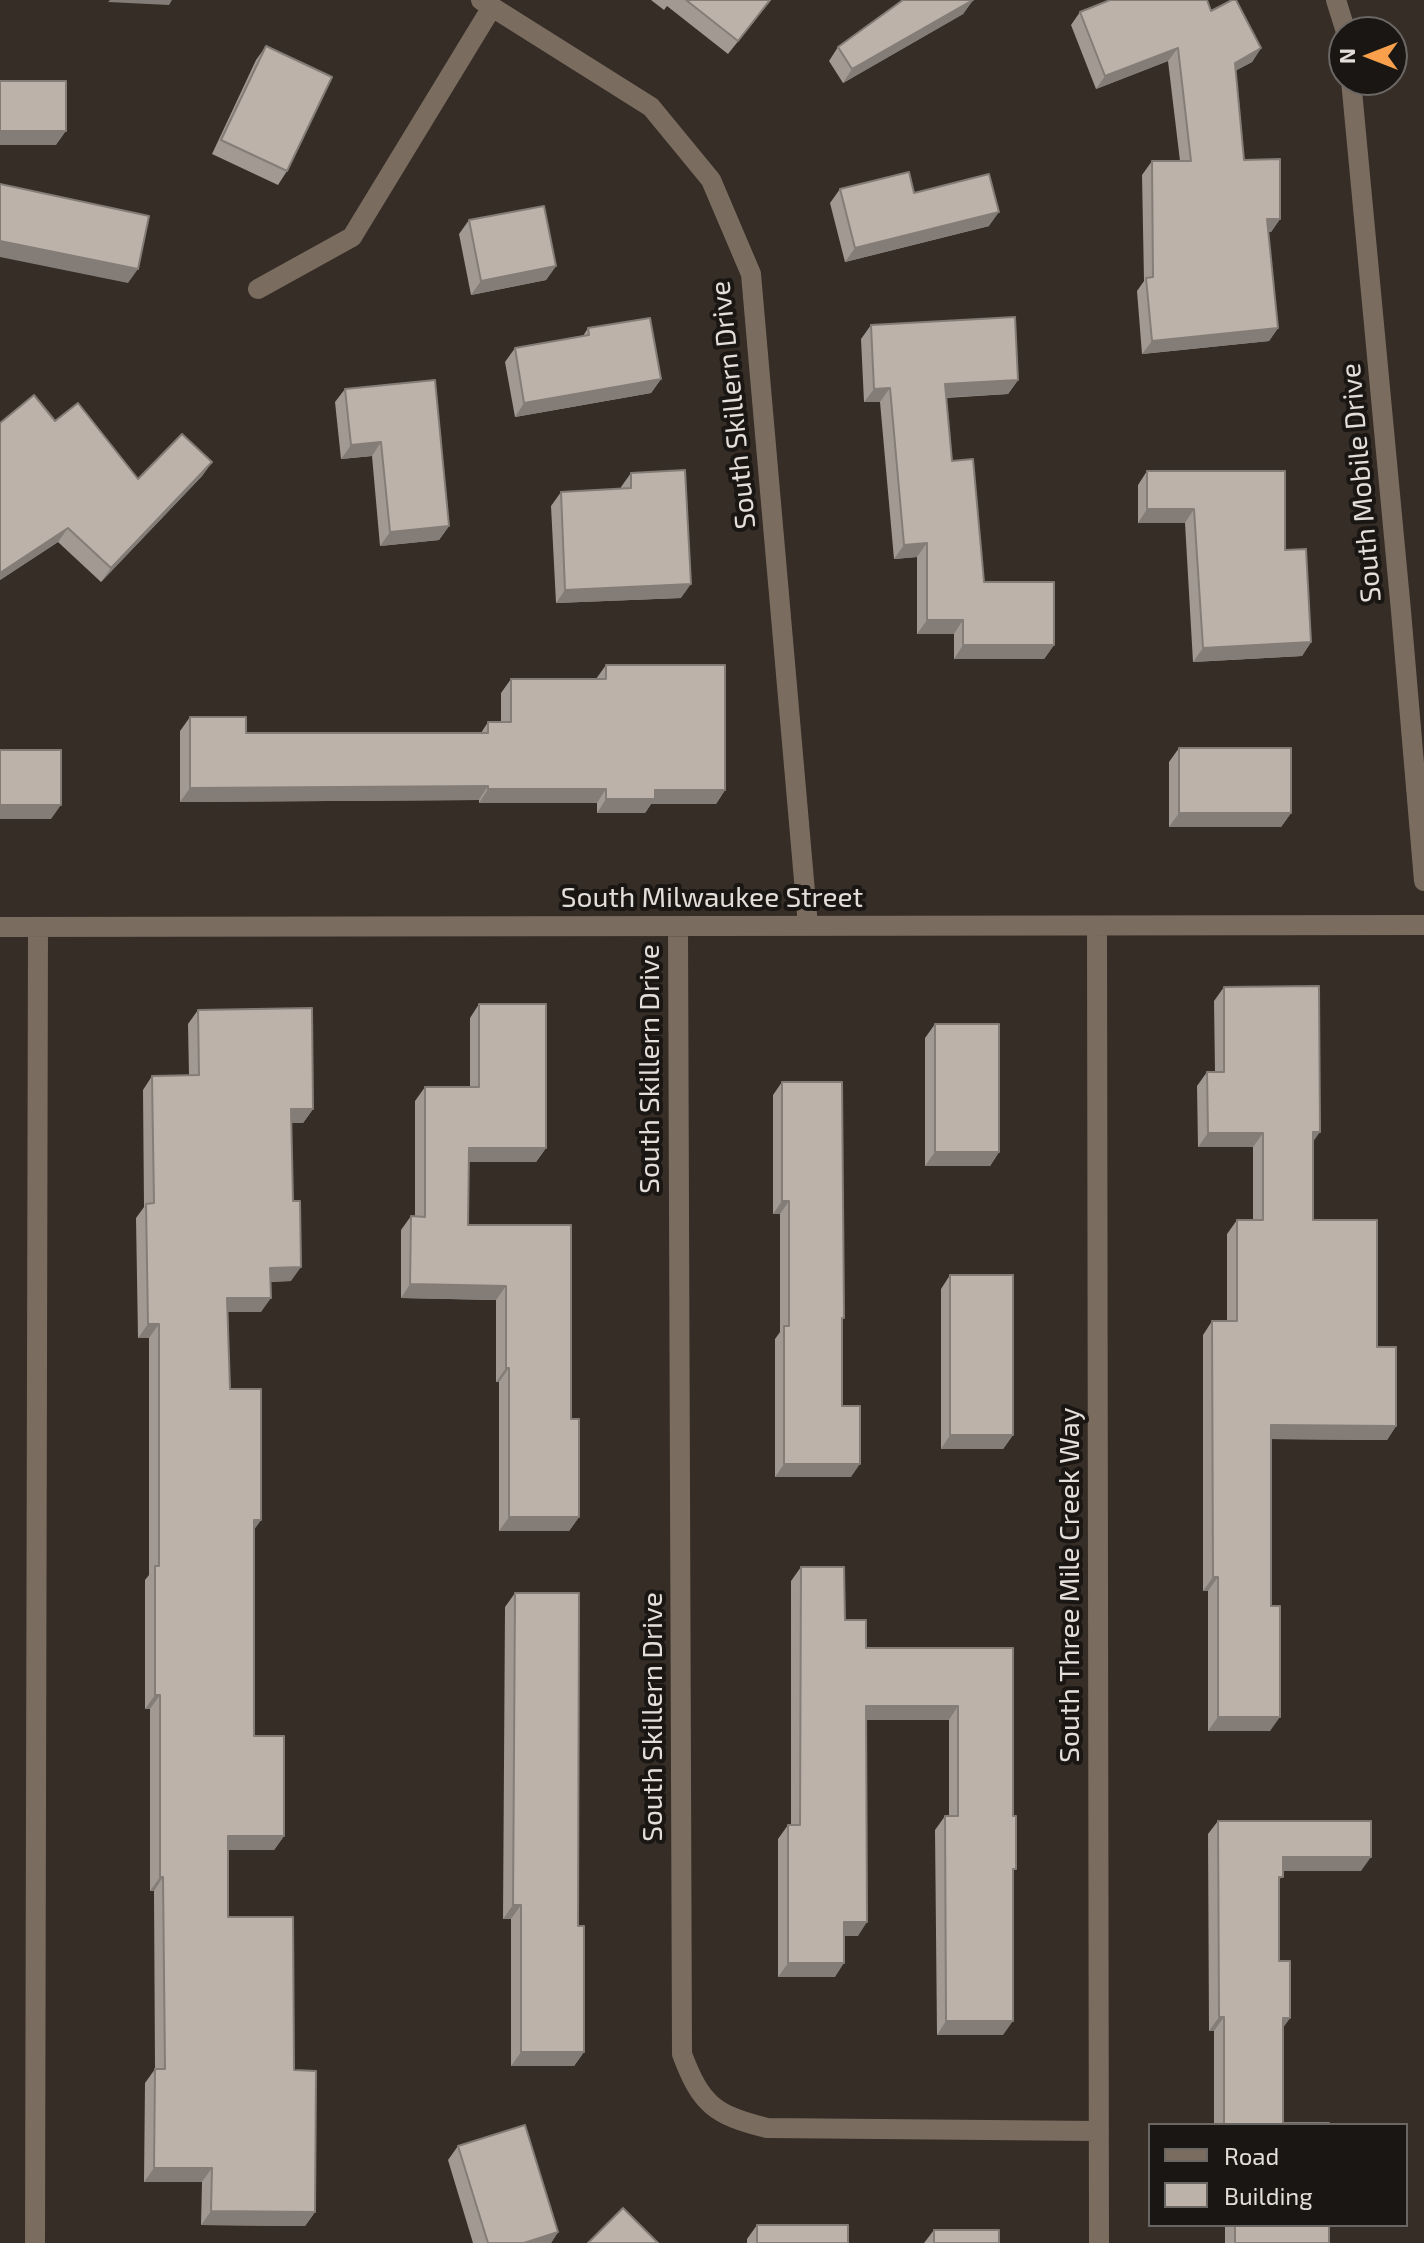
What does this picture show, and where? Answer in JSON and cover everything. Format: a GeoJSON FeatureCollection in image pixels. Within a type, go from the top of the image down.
{"type":"FeatureCollection","features":[{"type":"Feature","properties":{"kind":"street"},"geometry":{"type":"LineString","coordinates":[[258,289],[352,237],[486,4]]}},
{"type":"Feature","properties":{"kind":"street","name":"South Skillern Drive"},"geometry":{"type":"LineString","coordinates":[[486,4],[651,107],[711,180],[751,274],[808,926]]}},
{"type":"Feature","properties":{"kind":"street","name":"South Mobile Drive"},"geometry":{"type":"LineString","coordinates":[[1353,96],[1424,881]]}},
{"type":"Feature","properties":{"kind":"street","name":"South Milwaukee Street"},"geometry":{"type":"LineString","coordinates":[[0,927],[1424,925]]}},
{"type":"Feature","properties":{"kind":"street","name":"South Skillern Drive"},"geometry":{"type":"LineString","coordinates":[[678,926],[682,2054],[706,2102],[734,2120],[767,2128],[1099,2131]]}},
{"type":"Feature","properties":{"kind":"street","name":"South Three Mile Creek Way"},"geometry":{"type":"LineString","coordinates":[[1097,926],[1099,2243]]}},
{"type":"Feature","properties":{"kind":"street"},"geometry":{"type":"LineString","coordinates":[[35,2243],[38,927]]}},
{"type":"Feature","properties":{"kind":"building"},"geometry":{"type":"Polygon","coordinates":[[[686,0],[770,0],[738,41],[686,0]]]}},
{"type":"Feature","properties":{"kind":"building"},"geometry":{"type":"Polygon","coordinates":[[[903,0],[973,0],[852,69],[838,47],[903,0]]]}},
{"type":"Feature","properties":{"kind":"building"},"geometry":{"type":"Polygon","coordinates":[[[1110,0],[1207,0],[1211,11],[1236,0],[1261,48],[1235,63],[1244,160],[1280,159],[1280,219],[1267,219],[1278,328],[1152,341],[1146,278],[1153,277],[1152,161],[1191,161],[1178,48],[1105,76],[1080,12],[1110,0]]]}},
{"type":"Feature","properties":{"kind":"building"},"geometry":{"type":"Polygon","coordinates":[[[266,46],[332,77],[287,171],[221,140],[266,46]]]}},
{"type":"Feature","properties":{"kind":"building"},"geometry":{"type":"Polygon","coordinates":[[[0,81],[66,81],[66,131],[0,131],[0,81]]]}},
{"type":"Feature","properties":{"kind":"building"},"geometry":{"type":"Polygon","coordinates":[[[909,172],[914,193],[989,174],[999,212],[855,248],[840,189],[909,172]]]}},
{"type":"Feature","properties":{"kind":"building"},"geometry":{"type":"Polygon","coordinates":[[[0,184],[149,216],[138,269],[0,241],[0,184]]]}},
{"type":"Feature","properties":{"kind":"building"},"geometry":{"type":"Polygon","coordinates":[[[544,206],[556,266],[481,281],[469,220],[544,206]]]}},
{"type":"Feature","properties":{"kind":"building"},"geometry":{"type":"Polygon","coordinates":[[[1015,317],[1018,380],[945,384],[952,461],[973,459],[984,582],[1054,582],[1054,645],[963,645],[963,620],[927,620],[927,543],[904,545],[890,388],[874,389],[871,325],[1015,317]]]}},
{"type":"Feature","properties":{"kind":"building"},"geometry":{"type":"Polygon","coordinates":[[[650,318],[661,379],[524,403],[515,348],[589,335],[588,328],[650,318]]]}},
{"type":"Feature","properties":{"kind":"building"},"geometry":{"type":"Polygon","coordinates":[[[435,380],[449,526],[390,532],[381,442],[351,445],[345,389],[435,380]]]}},
{"type":"Feature","properties":{"kind":"building"},"geometry":{"type":"Polygon","coordinates":[[[34,395],[55,421],[78,403],[138,479],[182,434],[212,462],[111,568],[68,528],[0,573],[0,423],[34,395]]]}},
{"type":"Feature","properties":{"kind":"building"},"geometry":{"type":"Polygon","coordinates":[[[685,470],[691,584],[565,590],[561,492],[631,488],[631,473],[685,470]]]}},
{"type":"Feature","properties":{"kind":"building"},"geometry":{"type":"Polygon","coordinates":[[[1147,471],[1285,471],[1285,550],[1306,549],[1311,642],[1203,648],[1194,509],[1147,509],[1147,471]]]}},
{"type":"Feature","properties":{"kind":"building"},"geometry":{"type":"Polygon","coordinates":[[[606,665],[725,665],[725,790],[655,790],[655,799],[606,799],[606,789],[488,789],[488,786],[190,788],[190,717],[246,717],[246,733],[488,733],[488,722],[511,722],[511,679],[606,679],[606,665]]]}},
{"type":"Feature","properties":{"kind":"building"},"geometry":{"type":"Polygon","coordinates":[[[1179,748],[1291,748],[1291,813],[1179,813],[1179,748]]]}},
{"type":"Feature","properties":{"kind":"building"},"geometry":{"type":"Polygon","coordinates":[[[0,750],[61,750],[61,805],[0,805],[0,750]]]}},
{"type":"Feature","properties":{"kind":"building"},"geometry":{"type":"Polygon","coordinates":[[[1319,986],[1320,1132],[1313,1132],[1313,1220],[1377,1220],[1377,1347],[1396,1347],[1396,1426],[1271,1425],[1271,1606],[1280,1606],[1280,1717],[1218,1717],[1218,1577],[1213,1577],[1212,1321],[1237,1321],[1237,1220],[1263,1220],[1263,1133],[1208,1133],[1207,1072],[1224,1072],[1224,987],[1319,986]]]}},
{"type":"Feature","properties":{"kind":"building"},"geometry":{"type":"Polygon","coordinates":[[[479,1004],[546,1004],[546,1148],[469,1148],[468,1225],[571,1225],[571,1419],[579,1419],[579,1517],[509,1517],[506,1286],[410,1284],[411,1216],[425,1217],[425,1087],[479,1087],[479,1004]]]}},
{"type":"Feature","properties":{"kind":"building"},"geometry":{"type":"Polygon","coordinates":[[[312,1008],[313,1109],[291,1109],[293,1201],[300,1201],[301,1267],[270,1268],[271,1298],[227,1298],[230,1389],[261,1389],[261,1520],[254,1520],[254,1736],[284,1736],[284,1836],[228,1836],[228,1917],[293,1917],[294,2070],[316,2071],[315,2212],[211,2211],[212,2168],[154,2168],[155,2069],[165,2069],[163,1877],[160,1877],[160,1695],[155,1695],[155,1566],[159,1566],[159,1324],[148,1324],[146,1204],[154,1203],[152,1076],[199,1075],[198,1010],[312,1008]]]}},
{"type":"Feature","properties":{"kind":"building"},"geometry":{"type":"Polygon","coordinates":[[[935,1024],[999,1024],[999,1152],[935,1152],[935,1024]]]}},
{"type":"Feature","properties":{"kind":"building"},"geometry":{"type":"Polygon","coordinates":[[[782,1082],[842,1082],[842,1406],[860,1406],[860,1464],[784,1464],[784,1326],[789,1326],[789,1201],[782,1201],[782,1082]]]}},
{"type":"Feature","properties":{"kind":"building"},"geometry":{"type":"Polygon","coordinates":[[[950,1275],[1013,1275],[1013,1435],[950,1435],[950,1275]]]}},
{"type":"Feature","properties":{"kind":"building"},"geometry":{"type":"Polygon","coordinates":[[[801,1567],[844,1567],[845,1620],[866,1620],[866,1648],[1013,1648],[1016,1869],[1013,1869],[1013,2021],[946,2021],[945,1816],[958,1816],[958,1706],[866,1706],[867,1922],[844,1922],[844,1963],[788,1963],[788,1825],[800,1825],[801,1567]]]}},
{"type":"Feature","properties":{"kind":"building"},"geometry":{"type":"Polygon","coordinates":[[[515,1593],[579,1593],[578,1926],[584,1926],[584,2052],[521,2052],[521,1905],[513,1905],[515,1593]]]}},
{"type":"Feature","properties":{"kind":"building"},"geometry":{"type":"Polygon","coordinates":[[[1218,1821],[1371,1821],[1371,1857],[1283,1857],[1283,1877],[1279,1877],[1279,1961],[1290,1961],[1290,2018],[1283,2018],[1283,2123],[1224,2123],[1224,2017],[1219,2017],[1218,1821]]]}},
{"type":"Feature","properties":{"kind":"building"},"geometry":{"type":"Polygon","coordinates":[[[525,2125],[558,2232],[524,2243],[488,2243],[458,2146],[525,2125]]]}},
{"type":"Feature","properties":{"kind":"building"},"geometry":{"type":"Polygon","coordinates":[[[623,2208],[658,2243],[588,2243],[623,2208]]]}},
{"type":"Feature","properties":{"kind":"building"},"geometry":{"type":"Polygon","coordinates":[[[757,2225],[848,2225],[848,2243],[757,2243],[757,2225]]]}},
{"type":"Feature","properties":{"kind":"building"},"geometry":{"type":"Polygon","coordinates":[[[1235,2227],[1329,2227],[1329,2243],[1235,2243],[1235,2227]]]}},
{"type":"Feature","properties":{"kind":"building"},"geometry":{"type":"Polygon","coordinates":[[[934,2230],[999,2230],[999,2243],[934,2243],[934,2230]]]}}]}
